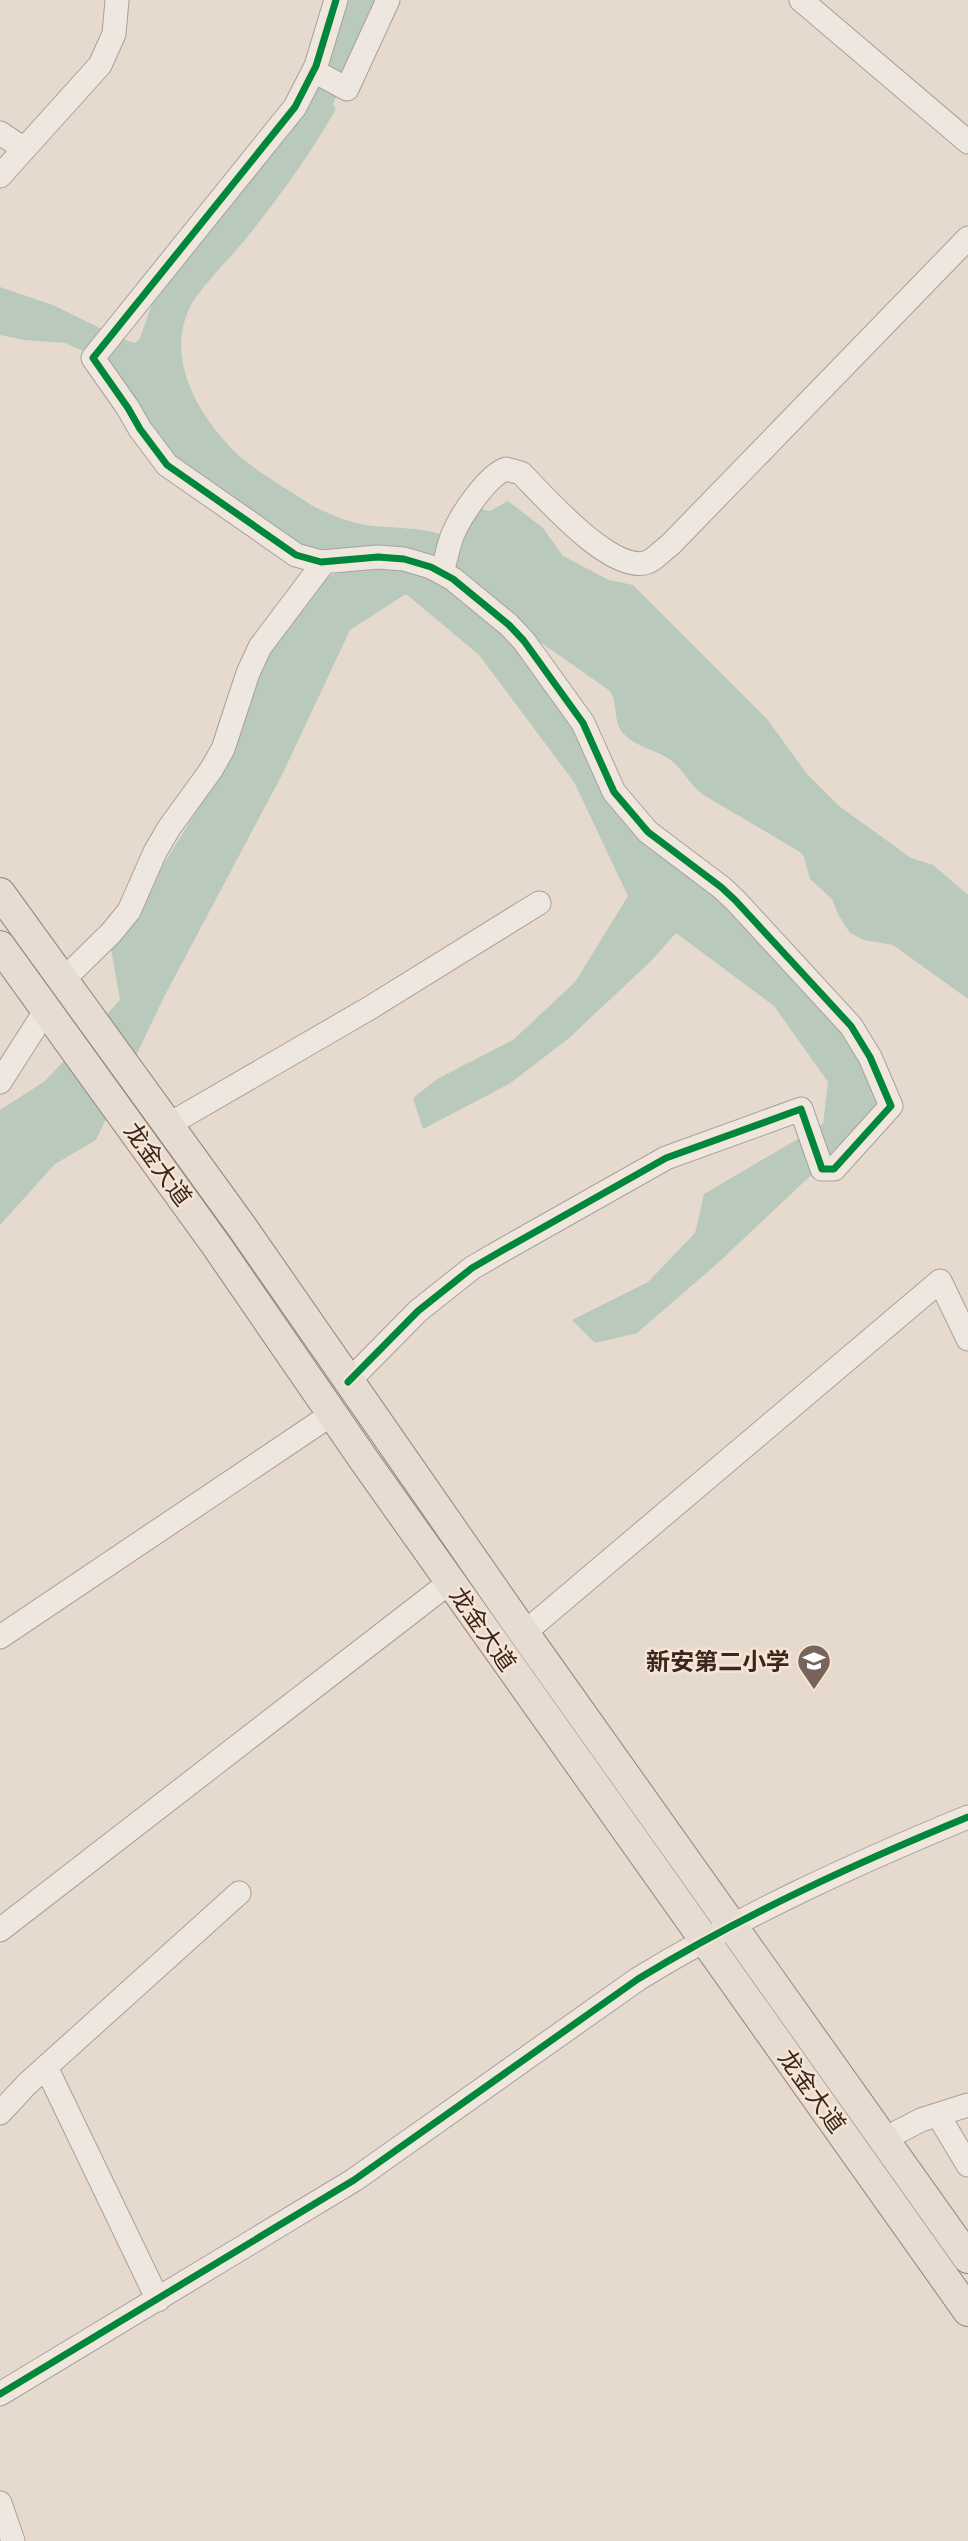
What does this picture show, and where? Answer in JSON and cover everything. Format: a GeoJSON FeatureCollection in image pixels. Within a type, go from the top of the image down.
{"type":"FeatureCollection","features":[{"type":"Feature","properties":{"kind":"main road","name":"龙金大道"},"geometry":{"type":"LineString","coordinates":[[0,893],[242,1227],[524,1633],[968,2258]]}},
{"type":"Feature","properties":{"kind":"main road","name":"龙金大道"},"geometry":{"type":"LineString","coordinates":[[0,946],[216,1245],[450,1582],[968,2311]]}},
{"type":"Feature","properties":{"kind":"street"},"geometry":{"type":"LineString","coordinates":[[0,176],[100,65],[114,34],[117,0]]}},
{"type":"Feature","properties":{"kind":"street"},"geometry":{"type":"LineString","coordinates":[[336,0],[314,71],[295,107],[93,358],[167,465],[296,555],[324,562],[366,557],[404,559],[442,572],[509,625],[524,641],[583,723],[614,792],[648,832],[728,893],[850,1026],[870,1057],[891,1106],[834,1169],[822,1169],[801,1109],[666,1158],[472,1268],[418,1311],[348,1382]]}},
{"type":"Feature","properties":{"kind":"street"},"geometry":{"type":"LineString","coordinates":[[314,71],[347,89],[388,0]]}},
{"type":"Feature","properties":{"kind":"street"},"geometry":{"type":"LineString","coordinates":[[801,0],[968,142]]}},
{"type":"Feature","properties":{"kind":"street"},"geometry":{"type":"LineString","coordinates":[[0,133],[24,149]]}},
{"type":"Feature","properties":{"kind":"street"},"geometry":{"type":"LineString","coordinates":[[442,572],[453,535],[465,512],[495,475],[506,469],[520,473],[584,535],[603,549],[628,563],[648,562],[670,545],[968,238]]}},
{"type":"Feature","properties":{"kind":"street"},"geometry":{"type":"LineString","coordinates":[[63,980],[111,933],[129,911],[155,852],[223,749],[244,683],[260,647],[324,562]]}},
{"type":"Feature","properties":{"kind":"street"},"geometry":{"type":"LineString","coordinates":[[168,1125],[368,1009],[539,903]]}},
{"type":"Feature","properties":{"kind":"street"},"geometry":{"type":"LineString","coordinates":[[0,1082],[54,1020]]}},
{"type":"Feature","properties":{"kind":"street"},"geometry":{"type":"LineString","coordinates":[[524,1633],[940,1281],[968,1339]]}},
{"type":"Feature","properties":{"kind":"street"},"geometry":{"type":"LineString","coordinates":[[0,1637],[332,1414]]}},
{"type":"Feature","properties":{"kind":"street"},"geometry":{"type":"LineString","coordinates":[[0,1930],[450,1582]]}},
{"type":"Feature","properties":{"kind":"street"},"geometry":{"type":"LineString","coordinates":[[0,2394],[354,2180],[638,1979],[731,1925],[838,1872],[968,1817]]}},
{"type":"Feature","properties":{"kind":"street"},"geometry":{"type":"LineString","coordinates":[[0,2113],[46,2067],[239,1893]]}},
{"type":"Feature","properties":{"kind":"street"},"geometry":{"type":"LineString","coordinates":[[46,2067],[158,2300]]}},
{"type":"Feature","properties":{"kind":"street"},"geometry":{"type":"LineString","coordinates":[[884,2139],[921,2120],[968,2105]]}},
{"type":"Feature","properties":{"kind":"street"},"geometry":{"type":"LineString","coordinates":[[937,2115],[968,2165]]}},
{"type":"Feature","properties":{"kind":"street"},"geometry":{"type":"LineString","coordinates":[[0,2503],[13,2541]]}},
{"type":"Feature","properties":{"kind":"shaded area"},"geometry":{"type":"Polygon","coordinates":[[[342,0],[377,0],[333,104],[336,109],[281,193],[194,300],[183,327],[183,366],[189,385],[208,420],[234,451],[251,465],[313,506],[352,522],[418,529],[449,537],[443,554],[318,557],[169,458],[106,361],[65,343],[0,335],[0,287],[53,305],[135,343],[140,338],[157,290],[298,111],[342,0]]]}},
{"type":"Feature","properties":{"kind":"shaded area"},"geometry":{"type":"Polygon","coordinates":[[[508,501],[543,528],[563,556],[609,580],[633,585],[767,719],[807,774],[839,806],[911,858],[933,865],[968,895],[968,999],[893,945],[864,940],[850,933],[832,899],[810,879],[800,852],[702,794],[673,762],[627,737],[619,727],[610,691],[533,637],[453,566],[461,529],[476,508],[490,511],[508,501]]]}},
{"type":"Feature","properties":{"kind":"shaded area"},"geometry":{"type":"Polygon","coordinates":[[[369,564],[408,567],[449,589],[518,643],[574,720],[603,785],[725,896],[850,1036],[881,1098],[861,1128],[719,1262],[637,1333],[595,1343],[572,1320],[648,1282],[695,1233],[704,1194],[823,1124],[828,1082],[774,1006],[676,933],[650,962],[568,1039],[509,1084],[423,1129],[413,1098],[437,1079],[513,1040],[575,982],[628,896],[574,782],[479,655],[406,594],[350,630],[283,773],[164,997],[96,1140],[55,1164],[0,1225],[0,1110],[45,1081],[120,1000],[111,949],[228,760],[263,655],[324,577],[369,564]]]}},
{"type":"Feature","properties":{"kind":"cycle path"},"geometry":{"type":"LineString","coordinates":[[336,0],[316,66],[295,107],[93,358],[167,465],[296,555],[321,562],[378,557],[404,559],[431,567],[453,579],[509,625],[524,641],[583,723],[614,792],[648,832],[735,900],[851,1026],[870,1057],[891,1106],[834,1169],[822,1169],[801,1109],[666,1158],[472,1268],[418,1311],[348,1382]]}},
{"type":"Feature","properties":{"kind":"cycle path"},"geometry":{"type":"LineString","coordinates":[[0,2394],[354,2180],[638,1979],[718,1933],[800,1892],[968,1817]]}},
{"type":"Feature","properties":{"kind":"place","name":"新安第二小学"},"geometry":{"type":"Point","coordinates":[814,1691]}}]}
